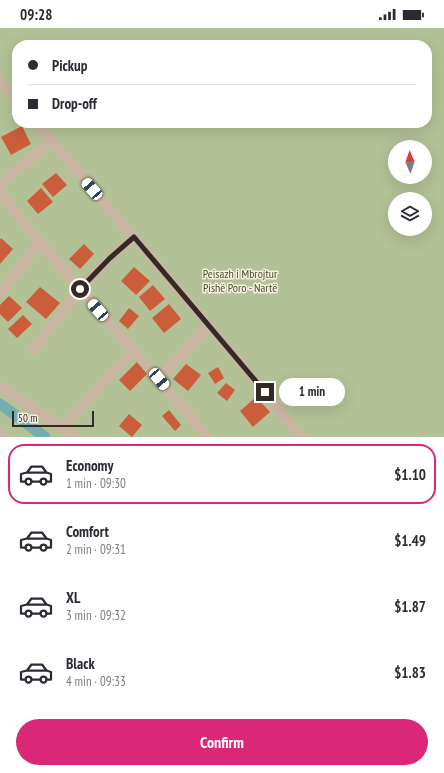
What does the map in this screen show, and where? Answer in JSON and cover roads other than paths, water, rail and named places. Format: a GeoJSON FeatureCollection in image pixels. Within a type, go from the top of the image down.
{"type":"FeatureCollection","features":[{"type":"Feature","properties":{"kind":"street"},"geometry":{"type":"LineString","coordinates":[[0,81],[12,95]]}},
{"type":"Feature","properties":{"kind":"street"},"geometry":{"type":"LineString","coordinates":[[40,128],[209,325],[302,437]]}},
{"type":"Feature","properties":{"kind":"street"},"geometry":{"type":"LineString","coordinates":[[0,186],[51,141]]}},
{"type":"Feature","properties":{"kind":"street"},"geometry":{"type":"LineString","coordinates":[[0,192],[40,242],[208,437]]}},
{"type":"Feature","properties":{"kind":"street"},"geometry":{"type":"LineString","coordinates":[[33,350],[80,289],[110,258],[134,237]]}},
{"type":"Feature","properties":{"kind":"street"},"geometry":{"type":"LineString","coordinates":[[0,294],[40,242]]}},
{"type":"Feature","properties":{"kind":"street"},"geometry":{"type":"LineString","coordinates":[[159,379],[209,325]]}},
{"type":"Feature","properties":{"kind":"street"},"geometry":{"type":"LineString","coordinates":[[63,428],[112,373],[134,351]]}},
{"type":"Feature","properties":{"kind":"street"},"geometry":{"type":"LineString","coordinates":[[0,386],[76,437]]}},
{"type":"Feature","properties":{"kind":"street"},"geometry":{"type":"LineString","coordinates":[[0,433],[5,437]]}},
{"type":"Feature","properties":{"kind":"waterway"},"geometry":{"type":"LineString","coordinates":[[0,404],[45,437]]}},
{"type":"Feature","properties":{"kind":"park label","name":"Peisazh i Mbrojtur Pishë Poro - Nartë"},"geometry":{"type":"Point","coordinates":[240,280]}}]}
